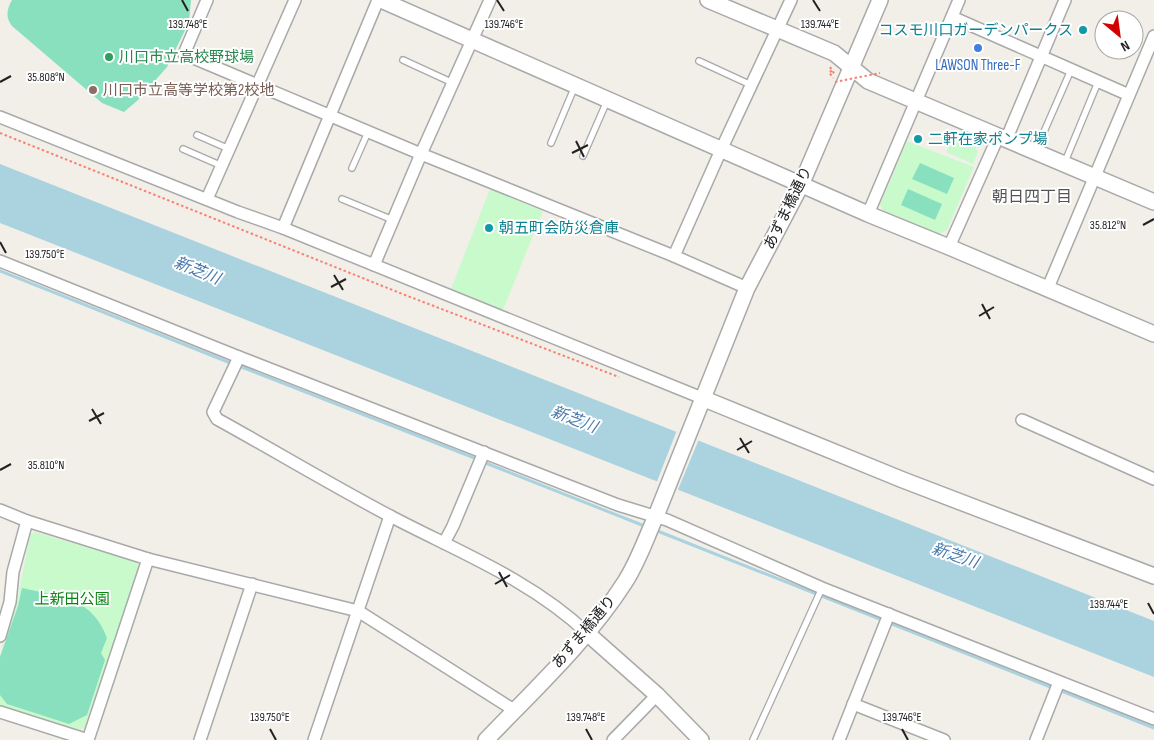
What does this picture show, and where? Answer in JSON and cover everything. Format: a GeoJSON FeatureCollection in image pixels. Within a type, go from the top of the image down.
{"type":"FeatureCollection","features":[{"type":"Feature","properties":{"kind":"street"},"geometry":{"type":"LineString","coordinates":[[207,0],[184,54],[421,154],[674,256],[747,288]]}},
{"type":"Feature","properties":{"kind":"street"},"geometry":{"type":"LineString","coordinates":[[206,199],[295,0]]}},
{"type":"Feature","properties":{"kind":"street"},"geometry":{"type":"LineString","coordinates":[[283,228],[380,0],[868,214],[1154,334]]}},
{"type":"Feature","properties":{"kind":"street"},"geometry":{"type":"LineString","coordinates":[[374,265],[490,0]]}},
{"type":"Feature","properties":{"kind":"street"},"geometry":{"type":"LineString","coordinates":[[708,0],[834,53],[868,81],[1154,202]]}},
{"type":"Feature","properties":{"kind":"street"},"geometry":{"type":"LineString","coordinates":[[674,256],[791,0]]}},
{"type":"Feature","properties":{"kind":"street","name":"あずま橋通り"},"geometry":{"type":"LineString","coordinates":[[486,740],[587,634],[609,607],[640,554],[747,288],[801,185],[880,0]]}},
{"type":"Feature","properties":{"kind":"street"},"geometry":{"type":"LineString","coordinates":[[868,214],[959,0]]}},
{"type":"Feature","properties":{"kind":"street"},"geometry":{"type":"LineString","coordinates":[[949,247],[1042,56],[1066,0]]}},
{"type":"Feature","properties":{"kind":"street"},"geometry":{"type":"LineString","coordinates":[[952,17],[1129,95]]}},
{"type":"Feature","properties":{"kind":"street"},"geometry":{"type":"LineString","coordinates":[[1047,290],[1154,36]]}},
{"type":"Feature","properties":{"kind":"street"},"geometry":{"type":"LineString","coordinates":[[0,118],[283,228],[903,480],[1154,576]]}},
{"type":"Feature","properties":{"kind":"street"},"geometry":{"type":"LineString","coordinates":[[0,261],[239,357],[618,505],[657,512],[822,588],[1154,719]]}},
{"type":"Feature","properties":{"kind":"street"},"geometry":{"type":"LineString","coordinates":[[239,357],[213,412],[217,419],[390,516],[525,585],[563,612],[657,695],[701,740]]}},
{"type":"Feature","properties":{"kind":"street"},"geometry":{"type":"LineString","coordinates":[[1022,420],[1154,479]]}},
{"type":"Feature","properties":{"kind":"street"},"geometry":{"type":"LineString","coordinates":[[444,543],[484,452]]}},
{"type":"Feature","properties":{"kind":"street"},"geometry":{"type":"LineString","coordinates":[[0,510],[27,521],[148,559],[358,611],[514,710]]}},
{"type":"Feature","properties":{"kind":"street"},"geometry":{"type":"LineString","coordinates":[[314,740],[390,516]]}},
{"type":"Feature","properties":{"kind":"street"},"geometry":{"type":"LineString","coordinates":[[0,636],[10,602],[12,572],[27,521]]}},
{"type":"Feature","properties":{"kind":"street"},"geometry":{"type":"LineString","coordinates":[[0,712],[88,740],[148,559]]}},
{"type":"Feature","properties":{"kind":"street"},"geometry":{"type":"LineString","coordinates":[[200,740],[252,584]]}},
{"type":"Feature","properties":{"kind":"street"},"geometry":{"type":"LineString","coordinates":[[839,740],[889,614]]}},
{"type":"Feature","properties":{"kind":"street"},"geometry":{"type":"LineString","coordinates":[[1036,740],[1059,682]]}},
{"type":"Feature","properties":{"kind":"street"},"geometry":{"type":"LineString","coordinates":[[613,740],[657,695]]}},
{"type":"Feature","properties":{"kind":"street"},"geometry":{"type":"LineString","coordinates":[[853,704],[944,740]]}},
{"type":"Feature","properties":{"kind":"lane"},"geometry":{"type":"LineString","coordinates":[[404,60],[453,83]]}},
{"type":"Feature","properties":{"kind":"lane"},"geometry":{"type":"LineString","coordinates":[[699,61],[751,85]]}},
{"type":"Feature","properties":{"kind":"lane"},"geometry":{"type":"LineString","coordinates":[[1035,152],[1071,70]]}},
{"type":"Feature","properties":{"kind":"lane"},"geometry":{"type":"LineString","coordinates":[[1064,164],[1098,82]]}},
{"type":"Feature","properties":{"kind":"lane"},"geometry":{"type":"LineString","coordinates":[[551,143],[575,86]]}},
{"type":"Feature","properties":{"kind":"lane"},"geometry":{"type":"LineString","coordinates":[[583,156],[607,100]]}},
{"type":"Feature","properties":{"kind":"lane"},"geometry":{"type":"LineString","coordinates":[[352,168],[368,132]]}},
{"type":"Feature","properties":{"kind":"lane"},"geometry":{"type":"LineString","coordinates":[[197,135],[229,149]]}},
{"type":"Feature","properties":{"kind":"lane"},"geometry":{"type":"LineString","coordinates":[[183,150],[222,166]]}},
{"type":"Feature","properties":{"kind":"lane"},"geometry":{"type":"LineString","coordinates":[[342,199],[393,220]]}},
{"type":"Feature","properties":{"kind":"lane"},"geometry":{"type":"LineString","coordinates":[[753,740],[822,588]]}},
{"type":"Feature","properties":{"kind":"path"},"geometry":{"type":"LineString","coordinates":[[832,70],[829,72],[835,82],[880,73]]}},
{"type":"Feature","properties":{"kind":"path"},"geometry":{"type":"LineString","coordinates":[[0,133],[405,295],[622,378]]}},
{"type":"Feature","properties":{"kind":"green space","name":"川口市立高校野球場"},"geometry":{"type":"Polygon","coordinates":[[[12,0],[191,0],[189,22],[167,67],[138,100],[124,112],[102,103],[12,26],[8,19],[8,13],[12,0]]]}},
{"type":"Feature","properties":{"kind":"green space"},"geometry":{"type":"Polygon","coordinates":[[[956,133],[972,140],[978,152],[973,164],[946,152],[956,133]]]}},
{"type":"Feature","properties":{"kind":"green space"},"geometry":{"type":"Polygon","coordinates":[[[907,141],[974,167],[947,230],[938,234],[885,213],[880,205],[907,141]]]}},
{"type":"Feature","properties":{"kind":"green space"},"geometry":{"type":"Polygon","coordinates":[[[920,163],[954,178],[947,194],[912,179],[920,163]]]}},
{"type":"Feature","properties":{"kind":"green space"},"geometry":{"type":"Polygon","coordinates":[[[490,189],[543,211],[503,310],[451,289],[490,189]]]}},
{"type":"Feature","properties":{"kind":"green space"},"geometry":{"type":"Polygon","coordinates":[[[908,189],[942,204],[935,220],[901,205],[908,189]]]}},
{"type":"Feature","properties":{"kind":"green space","name":"上新田公園"},"geometry":{"type":"Polygon","coordinates":[[[35,532],[137,562],[139,567],[85,727],[80,730],[0,705],[0,655],[16,607],[30,535],[35,532]]]}},
{"type":"Feature","properties":{"kind":"green space"},"geometry":{"type":"Polygon","coordinates":[[[22,588],[62,597],[84,607],[101,624],[107,638],[101,653],[105,660],[87,715],[69,724],[7,704],[0,695],[0,657],[18,606],[22,588]]]}},
{"type":"Feature","properties":{"kind":"water","name":"新芝川"},"geometry":{"type":"Polygon","coordinates":[[[0,164],[1154,621],[1154,677],[0,223],[0,164]]]}},
{"type":"Feature","properties":{"kind":"pier"},"geometry":{"type":"Polygon","coordinates":[[[677,430],[699,439],[677,492],[656,484],[677,430]]]}},
{"type":"Feature","properties":{"kind":"waterway"},"geometry":{"type":"LineString","coordinates":[[0,271],[233,364]]}},
{"type":"Feature","properties":{"kind":"waterway"},"geometry":{"type":"LineString","coordinates":[[239,366],[477,459]]}},
{"type":"Feature","properties":{"kind":"waterway"},"geometry":{"type":"LineString","coordinates":[[483,462],[647,527]]}},
{"type":"Feature","properties":{"kind":"waterway"},"geometry":{"type":"LineString","coordinates":[[655,530],[1053,688]]}},
{"type":"Feature","properties":{"kind":"waterway"},"geometry":{"type":"LineString","coordinates":[[1059,690],[1154,728]]}},
{"type":"Feature","properties":{"kind":"place","name":"コスモ川口ガーデンパークス"},"geometry":{"type":"Point","coordinates":[1083,30]}},
{"type":"Feature","properties":{"kind":"place","name":"LAWSON Three-F"},"geometry":{"type":"Point","coordinates":[978,48]}},
{"type":"Feature","properties":{"kind":"place","name":"川口市立高校野球場"},"geometry":{"type":"Point","coordinates":[109,57]}},
{"type":"Feature","properties":{"kind":"place","name":"川口市立高等学校第2校地"},"geometry":{"type":"Point","coordinates":[93,90]}},
{"type":"Feature","properties":{"kind":"place","name":"二軒在家ポンプ場"},"geometry":{"type":"Point","coordinates":[918,139]}},
{"type":"Feature","properties":{"kind":"place","name":"朝五町会防災倉庫"},"geometry":{"type":"Point","coordinates":[489,228]}},
{"type":"Feature","properties":{"kind":"district","name":"朝日四丁目"},"geometry":{"type":"Point","coordinates":[1032,197]}}]}
